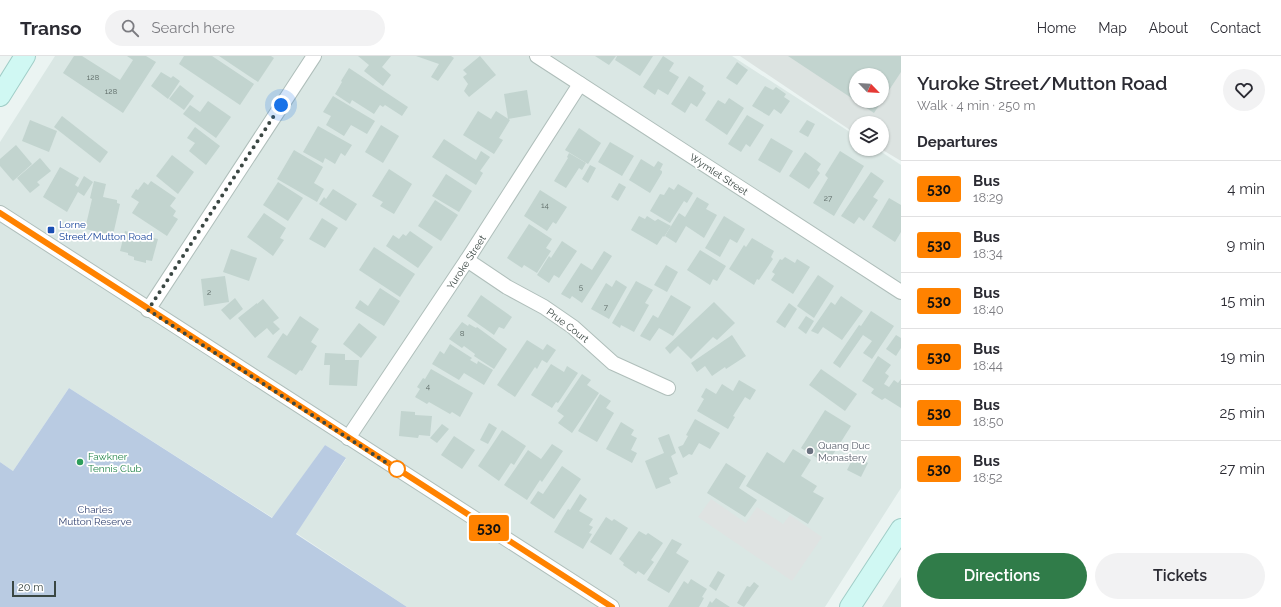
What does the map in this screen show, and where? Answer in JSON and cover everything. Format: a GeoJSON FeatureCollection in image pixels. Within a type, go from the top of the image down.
{"type":"FeatureCollection","features":[{"type":"Feature","properties":{"kind":"street"},"geometry":{"type":"LineString","coordinates":[[0,96],[25,56]]}},
{"type":"Feature","properties":{"kind":"street"},"geometry":{"type":"LineString","coordinates":[[148,310],[314,56]]}},
{"type":"Feature","properties":{"kind":"street","name":"Wymlet Street"},"geometry":{"type":"LineString","coordinates":[[538,56],[901,292]]}},
{"type":"Feature","properties":{"kind":"street","name":"Yuroke Street"},"geometry":{"type":"LineString","coordinates":[[348,438],[467,260],[580,84]]}},
{"type":"Feature","properties":{"kind":"street"},"geometry":{"type":"LineString","coordinates":[[0,213],[348,438],[596,603],[612,607]]}},
{"type":"Feature","properties":{"kind":"street","name":"Prue Court"},"geometry":{"type":"LineString","coordinates":[[467,260],[507,287],[544,307],[573,327],[613,363],[668,388]]}},
{"type":"Feature","properties":{"kind":"street"},"geometry":{"type":"LineString","coordinates":[[850,607],[901,529]]}},
{"type":"Feature","properties":{"kind":"shaded area"},"geometry":{"type":"Polygon","coordinates":[[[55,56],[732,56],[849,131],[849,156],[888,156],[901,165],[901,488],[825,607],[407,607],[296,533],[346,459],[325,445],[273,518],[69,388],[13,471],[0,462],[0,142],[55,56]]]}},
{"type":"Feature","properties":{"kind":"shaded area"},"geometry":{"type":"Polygon","coordinates":[[[740,56],[901,56],[901,161],[889,154],[889,116],[849,116],[849,129],[740,56]]]}},
{"type":"Feature","properties":{"kind":"shaded area"},"geometry":{"type":"Polygon","coordinates":[[[711,499],[746,523],[757,507],[783,524],[790,515],[822,537],[792,581],[698,517],[711,499]]]}},
{"type":"Feature","properties":{"kind":"shaded area"},"geometry":{"type":"Polygon","coordinates":[[[901,577],[901,607],[882,607],[901,577]]]}},
{"type":"Feature","properties":{"kind":"green space","name":"Charles Mutton Reserve"},"geometry":{"type":"Polygon","coordinates":[[[69,388],[272,518],[325,445],[346,458],[296,534],[407,607],[0,607],[0,462],[13,471],[69,388]]]}},
{"type":"Feature","properties":{"kind":"building"},"geometry":{"type":"Polygon","coordinates":[[[74,56],[82,56],[120,80],[133,60],[127,56],[146,56],[156,62],[123,113],[63,73],[74,56]]]}},
{"type":"Feature","properties":{"kind":"building"},"geometry":{"type":"Polygon","coordinates":[[[184,56],[212,56],[254,84],[240,105],[179,64],[184,56]]]}},
{"type":"Feature","properties":{"kind":"building"},"geometry":{"type":"Polygon","coordinates":[[[219,56],[271,56],[274,58],[258,82],[219,56]]]}},
{"type":"Feature","properties":{"kind":"building"},"geometry":{"type":"Polygon","coordinates":[[[358,56],[391,56],[382,67],[391,75],[383,86],[364,71],[369,65],[358,56]]]}},
{"type":"Feature","properties":{"kind":"building"},"geometry":{"type":"Polygon","coordinates":[[[416,56],[451,56],[454,58],[438,81],[431,77],[439,64],[416,56]]]}},
{"type":"Feature","properties":{"kind":"building"},"geometry":{"type":"Polygon","coordinates":[[[480,56],[496,75],[469,97],[464,91],[468,84],[463,77],[467,74],[463,70],[480,56]]]}},
{"type":"Feature","properties":{"kind":"building"},"geometry":{"type":"Polygon","coordinates":[[[595,56],[616,56],[609,65],[595,56]]]}},
{"type":"Feature","properties":{"kind":"building"},"geometry":{"type":"Polygon","coordinates":[[[617,56],[653,56],[640,76],[615,60],[617,56]]]}},
{"type":"Feature","properties":{"kind":"building"},"geometry":{"type":"Polygon","coordinates":[[[663,56],[674,63],[669,71],[679,77],[668,95],[658,89],[655,95],[643,87],[663,56]]]}},
{"type":"Feature","properties":{"kind":"building"},"geometry":{"type":"Polygon","coordinates":[[[788,56],[901,56],[901,72],[889,90],[889,68],[849,68],[849,96],[788,56]]]}},
{"type":"Feature","properties":{"kind":"building"},"geometry":{"type":"Polygon","coordinates":[[[737,62],[748,70],[737,85],[726,78],[737,62]]]}},
{"type":"Feature","properties":{"kind":"building"},"geometry":{"type":"Polygon","coordinates":[[[349,68],[408,107],[402,116],[385,105],[383,107],[380,105],[374,114],[352,100],[350,104],[335,94],[349,68]]]}},
{"type":"Feature","properties":{"kind":"building"},"geometry":{"type":"Polygon","coordinates":[[[161,72],[171,78],[173,76],[180,81],[168,99],[151,86],[161,72]]]}},
{"type":"Feature","properties":{"kind":"building"},"geometry":{"type":"Polygon","coordinates":[[[689,76],[704,86],[702,90],[706,93],[697,107],[691,103],[685,113],[671,104],[689,76]]]}},
{"type":"Feature","properties":{"kind":"building"},"geometry":{"type":"Polygon","coordinates":[[[180,85],[194,96],[184,110],[169,99],[180,85]]]}},
{"type":"Feature","properties":{"kind":"building"},"geometry":{"type":"Polygon","coordinates":[[[765,86],[773,90],[776,87],[786,94],[784,97],[790,101],[781,114],[774,109],[769,116],[752,106],[765,86]]]}},
{"type":"Feature","properties":{"kind":"building"},"geometry":{"type":"Polygon","coordinates":[[[527,90],[531,115],[508,119],[504,94],[527,90]]]}},
{"type":"Feature","properties":{"kind":"building"},"geometry":{"type":"Polygon","coordinates":[[[333,96],[375,121],[367,134],[351,125],[344,136],[326,125],[331,116],[323,112],[333,96]]]}},
{"type":"Feature","properties":{"kind":"building"},"geometry":{"type":"Polygon","coordinates":[[[729,98],[744,108],[727,135],[705,120],[718,100],[725,104],[729,98]]]}},
{"type":"Feature","properties":{"kind":"building"},"geometry":{"type":"Polygon","coordinates":[[[208,101],[231,117],[216,138],[183,114],[190,105],[200,112],[208,101]]]}},
{"type":"Feature","properties":{"kind":"building"},"geometry":{"type":"Polygon","coordinates":[[[866,108],[877,108],[874,113],[866,108]]]}},
{"type":"Feature","properties":{"kind":"building"},"geometry":{"type":"Polygon","coordinates":[[[478,111],[491,119],[496,111],[510,120],[499,138],[503,140],[494,154],[463,135],[478,111]]]}},
{"type":"Feature","properties":{"kind":"building"},"geometry":{"type":"Polygon","coordinates":[[[747,115],[764,125],[750,147],[746,144],[741,152],[728,144],[747,115]]]}},
{"type":"Feature","properties":{"kind":"building"},"geometry":{"type":"Polygon","coordinates":[[[62,116],[108,152],[100,163],[54,127],[62,116]]]}},
{"type":"Feature","properties":{"kind":"building"},"geometry":{"type":"Polygon","coordinates":[[[30,120],[57,131],[49,152],[22,141],[30,120]]]}},
{"type":"Feature","properties":{"kind":"building"},"geometry":{"type":"Polygon","coordinates":[[[807,120],[815,124],[808,137],[799,132],[807,120]]]}},
{"type":"Feature","properties":{"kind":"building"},"geometry":{"type":"Polygon","coordinates":[[[381,125],[399,136],[383,163],[365,152],[381,125]]]}},
{"type":"Feature","properties":{"kind":"building"},"geometry":{"type":"Polygon","coordinates":[[[318,126],[352,145],[345,156],[341,153],[335,164],[325,158],[323,163],[303,152],[318,126]]]}},
{"type":"Feature","properties":{"kind":"building"},"geometry":{"type":"Polygon","coordinates":[[[195,127],[220,146],[206,165],[189,151],[195,143],[187,138],[195,127]]]}},
{"type":"Feature","properties":{"kind":"building"},"geometry":{"type":"Polygon","coordinates":[[[579,128],[601,143],[588,164],[565,150],[579,128]]]}},
{"type":"Feature","properties":{"kind":"building"},"geometry":{"type":"Polygon","coordinates":[[[771,138],[793,151],[780,173],[758,160],[771,138]]]}},
{"type":"Feature","properties":{"kind":"building"},"geometry":{"type":"Polygon","coordinates":[[[444,139],[476,160],[481,151],[490,157],[480,171],[483,173],[476,185],[432,157],[444,139]]]}},
{"type":"Feature","properties":{"kind":"building"},"geometry":{"type":"Polygon","coordinates":[[[610,142],[634,156],[622,176],[598,162],[610,142]]]}},
{"type":"Feature","properties":{"kind":"building"},"geometry":{"type":"Polygon","coordinates":[[[16,145],[32,164],[13,181],[0,166],[0,159],[16,145]]]}},
{"type":"Feature","properties":{"kind":"building"},"geometry":{"type":"Polygon","coordinates":[[[294,150],[323,167],[314,183],[324,189],[317,202],[277,179],[294,150]]]}},
{"type":"Feature","properties":{"kind":"building"},"geometry":{"type":"Polygon","coordinates":[[[840,151],[864,166],[834,216],[813,203],[828,178],[825,175],[840,151]]]}},
{"type":"Feature","properties":{"kind":"building"},"geometry":{"type":"Polygon","coordinates":[[[805,152],[821,164],[817,170],[820,173],[809,189],[789,176],[805,152]]]}},
{"type":"Feature","properties":{"kind":"building"},"geometry":{"type":"Polygon","coordinates":[[[569,153],[586,163],[582,170],[579,168],[566,188],[554,181],[568,158],[569,153]]]}},
{"type":"Feature","properties":{"kind":"building"},"geometry":{"type":"Polygon","coordinates":[[[172,155],[194,172],[178,194],[156,176],[172,155]]]}},
{"type":"Feature","properties":{"kind":"building"},"geometry":{"type":"Polygon","coordinates":[[[40,158],[51,171],[37,182],[40,185],[30,193],[17,178],[40,158]]]}},
{"type":"Feature","properties":{"kind":"building"},"geometry":{"type":"Polygon","coordinates":[[[641,159],[654,167],[658,161],[663,164],[660,170],[662,173],[650,193],[629,180],[641,159]]]}},
{"type":"Feature","properties":{"kind":"building"},"geometry":{"type":"Polygon","coordinates":[[[590,165],[596,168],[588,183],[582,179],[590,165]]]}},
{"type":"Feature","properties":{"kind":"building"},"geometry":{"type":"Polygon","coordinates":[[[60,167],[79,178],[75,185],[78,187],[84,176],[93,182],[84,196],[78,192],[67,212],[43,197],[60,167]]]}},
{"type":"Feature","properties":{"kind":"building"},"geometry":{"type":"Polygon","coordinates":[[[389,169],[412,184],[394,214],[380,206],[383,202],[372,196],[389,169]]]}},
{"type":"Feature","properties":{"kind":"building"},"geometry":{"type":"Polygon","coordinates":[[[871,172],[884,181],[873,197],[878,200],[864,221],[859,217],[854,224],[841,216],[871,172]]]}},
{"type":"Feature","properties":{"kind":"building"},"geometry":{"type":"Polygon","coordinates":[[[446,174],[472,191],[459,212],[432,196],[446,174]]]}},
{"type":"Feature","properties":{"kind":"building"},"geometry":{"type":"Polygon","coordinates":[[[94,181],[106,184],[103,197],[117,200],[117,203],[120,204],[113,235],[85,229],[92,199],[90,198],[94,181]]]}},
{"type":"Feature","properties":{"kind":"building"},"geometry":{"type":"Polygon","coordinates":[[[151,181],[176,198],[170,206],[176,211],[173,216],[178,219],[167,236],[132,213],[139,202],[131,197],[136,189],[138,190],[144,182],[148,185],[151,181]]]}},
{"type":"Feature","properties":{"kind":"building"},"geometry":{"type":"Polygon","coordinates":[[[278,182],[303,198],[288,221],[263,205],[278,182]]]}},
{"type":"Feature","properties":{"kind":"building"},"geometry":{"type":"Polygon","coordinates":[[[619,183],[626,187],[618,201],[611,197],[619,183]]]}},
{"type":"Feature","properties":{"kind":"building"},"geometry":{"type":"Polygon","coordinates":[[[678,184],[693,193],[687,203],[684,201],[670,223],[650,211],[660,194],[664,195],[669,187],[674,190],[678,184]]]}},
{"type":"Feature","properties":{"kind":"building"},"geometry":{"type":"Polygon","coordinates":[[[333,189],[357,204],[346,221],[319,204],[324,197],[326,199],[333,189]]]}},
{"type":"Feature","properties":{"kind":"building"},"geometry":{"type":"Polygon","coordinates":[[[540,190],[567,207],[556,224],[553,222],[547,231],[524,216],[540,190]]]}},
{"type":"Feature","properties":{"kind":"building"},"geometry":{"type":"Polygon","coordinates":[[[697,197],[709,204],[706,209],[717,215],[704,238],[686,226],[676,243],[665,236],[679,213],[685,217],[697,197]]]}},
{"type":"Feature","properties":{"kind":"building"},"geometry":{"type":"Polygon","coordinates":[[[889,198],[901,205],[901,232],[895,242],[872,227],[889,198]]]}},
{"type":"Feature","properties":{"kind":"building"},"geometry":{"type":"Polygon","coordinates":[[[435,200],[458,215],[441,241],[418,226],[435,200]]]}},
{"type":"Feature","properties":{"kind":"building"},"geometry":{"type":"Polygon","coordinates":[[[264,213],[286,228],[280,238],[284,240],[273,256],[247,237],[264,213]]]}},
{"type":"Feature","properties":{"kind":"building"},"geometry":{"type":"Polygon","coordinates":[[[639,216],[645,219],[647,216],[655,221],[658,219],[671,226],[657,245],[631,230],[639,216]]]}},
{"type":"Feature","properties":{"kind":"building"},"geometry":{"type":"Polygon","coordinates":[[[724,216],[745,229],[737,243],[730,239],[720,257],[705,248],[724,216]]]}},
{"type":"Feature","properties":{"kind":"building"},"geometry":{"type":"Polygon","coordinates":[[[322,218],[338,228],[325,248],[309,239],[322,218]]]}},
{"type":"Feature","properties":{"kind":"building"},"geometry":{"type":"Polygon","coordinates":[[[529,224],[552,239],[546,248],[551,251],[537,273],[524,265],[522,268],[507,258],[529,224]]]}},
{"type":"Feature","properties":{"kind":"building"},"geometry":{"type":"Polygon","coordinates":[[[125,231],[158,239],[152,261],[146,260],[146,263],[134,260],[134,257],[128,255],[128,253],[120,251],[125,231]]]}},
{"type":"Feature","properties":{"kind":"building"},"geometry":{"type":"Polygon","coordinates":[[[410,231],[433,247],[418,268],[386,246],[393,235],[399,239],[403,234],[406,236],[410,231]]]}},
{"type":"Feature","properties":{"kind":"building"},"geometry":{"type":"Polygon","coordinates":[[[752,238],[774,251],[771,257],[773,259],[754,285],[729,269],[744,245],[746,247],[752,238]]]}},
{"type":"Feature","properties":{"kind":"building"},"geometry":{"type":"Polygon","coordinates":[[[562,241],[577,251],[559,278],[554,275],[549,283],[537,275],[549,256],[551,258],[562,241]]]}},
{"type":"Feature","properties":{"kind":"building"},"geometry":{"type":"Polygon","coordinates":[[[374,247],[415,274],[400,297],[359,270],[374,247]]]}},
{"type":"Feature","properties":{"kind":"building"},"geometry":{"type":"Polygon","coordinates":[[[231,249],[257,258],[249,281],[223,272],[231,249]]]}},
{"type":"Feature","properties":{"kind":"building"},"geometry":{"type":"Polygon","coordinates":[[[700,250],[726,266],[717,281],[713,279],[710,285],[687,270],[700,250]]]}},
{"type":"Feature","properties":{"kind":"building"},"geometry":{"type":"Polygon","coordinates":[[[604,251],[612,256],[582,303],[572,296],[570,299],[561,294],[581,263],[592,270],[604,251]]]}},
{"type":"Feature","properties":{"kind":"building"},"geometry":{"type":"Polygon","coordinates":[[[785,257],[795,263],[797,259],[810,267],[793,294],[771,280],[775,274],[772,272],[780,259],[782,260],[785,257]]]}},
{"type":"Feature","properties":{"kind":"building"},"geometry":{"type":"Polygon","coordinates":[[[666,265],[678,272],[667,292],[654,285],[666,265]]]}},
{"type":"Feature","properties":{"kind":"building"},"geometry":{"type":"Polygon","coordinates":[[[818,275],[834,286],[814,318],[797,306],[818,275]]]}},
{"type":"Feature","properties":{"kind":"building"},"geometry":{"type":"Polygon","coordinates":[[[225,276],[229,302],[204,306],[201,279],[225,276]]]}},
{"type":"Feature","properties":{"kind":"building"},"geometry":{"type":"Polygon","coordinates":[[[616,280],[627,287],[609,319],[591,309],[606,283],[612,287],[616,280]]]}},
{"type":"Feature","properties":{"kind":"building"},"geometry":{"type":"Polygon","coordinates":[[[636,281],[653,290],[645,303],[649,305],[634,332],[621,325],[620,328],[612,323],[636,281]]]}},
{"type":"Feature","properties":{"kind":"building"},"geometry":{"type":"Polygon","coordinates":[[[380,288],[400,301],[384,326],[355,308],[360,300],[368,306],[380,288]]]}},
{"type":"Feature","properties":{"kind":"building"},"geometry":{"type":"Polygon","coordinates":[[[481,295],[512,317],[504,329],[499,327],[494,335],[467,316],[481,295]]]}},
{"type":"Feature","properties":{"kind":"building"},"geometry":{"type":"Polygon","coordinates":[[[671,295],[691,307],[673,336],[659,328],[650,341],[640,336],[653,315],[658,318],[671,295]]]}},
{"type":"Feature","properties":{"kind":"building"},"geometry":{"type":"Polygon","coordinates":[[[841,296],[863,311],[842,340],[823,327],[818,334],[811,331],[831,302],[835,305],[841,296]]]}},
{"type":"Feature","properties":{"kind":"building"},"geometry":{"type":"Polygon","coordinates":[[[235,298],[243,309],[230,320],[221,310],[235,298]]]}},
{"type":"Feature","properties":{"kind":"building"},"geometry":{"type":"Polygon","coordinates":[[[263,299],[279,318],[273,322],[280,329],[273,335],[267,328],[255,338],[238,318],[263,299]]]}},
{"type":"Feature","properties":{"kind":"building"},"geometry":{"type":"Polygon","coordinates":[[[714,302],[735,323],[717,340],[713,337],[691,359],[678,346],[670,354],[665,348],[714,302]]]}},
{"type":"Feature","properties":{"kind":"building"},"geometry":{"type":"Polygon","coordinates":[[[789,303],[797,309],[785,328],[776,322],[789,303]]]}},
{"type":"Feature","properties":{"kind":"building"},"geometry":{"type":"Polygon","coordinates":[[[871,311],[894,326],[872,359],[863,353],[872,341],[863,335],[840,368],[833,363],[859,325],[861,326],[871,311]]]}},
{"type":"Feature","properties":{"kind":"building"},"geometry":{"type":"Polygon","coordinates":[[[300,316],[319,329],[311,342],[317,346],[302,371],[300,370],[296,375],[267,357],[283,333],[287,336],[300,316]]]}},
{"type":"Feature","properties":{"kind":"building"},"geometry":{"type":"Polygon","coordinates":[[[806,316],[814,321],[806,334],[798,328],[806,316]]]}},
{"type":"Feature","properties":{"kind":"building"},"geometry":{"type":"Polygon","coordinates":[[[462,322],[468,326],[469,324],[476,328],[477,327],[507,349],[494,369],[474,356],[475,354],[464,346],[462,348],[449,339],[462,322]]]}},
{"type":"Feature","properties":{"kind":"building"},"geometry":{"type":"Polygon","coordinates":[[[359,323],[377,337],[361,358],[343,344],[359,323]]]}},
{"type":"Feature","properties":{"kind":"building"},"geometry":{"type":"Polygon","coordinates":[[[732,335],[746,356],[712,376],[705,366],[697,372],[691,363],[732,335]]]}},
{"type":"Feature","properties":{"kind":"building"},"geometry":{"type":"Polygon","coordinates":[[[896,335],[901,338],[901,348],[896,356],[886,349],[896,335]]]}},
{"type":"Feature","properties":{"kind":"building"},"geometry":{"type":"Polygon","coordinates":[[[527,340],[543,350],[547,344],[556,350],[547,363],[542,360],[537,369],[535,367],[515,397],[497,385],[527,340]]]}},
{"type":"Feature","properties":{"kind":"building"},"geometry":{"type":"Polygon","coordinates":[[[450,344],[472,358],[470,360],[477,364],[478,361],[493,370],[484,385],[464,373],[459,380],[432,364],[440,351],[444,354],[450,344]]]}},
{"type":"Feature","properties":{"kind":"building"},"geometry":{"type":"Polygon","coordinates":[[[325,353],[345,354],[345,360],[359,360],[357,386],[329,385],[330,365],[324,365],[325,353]]]}},
{"type":"Feature","properties":{"kind":"building"},"geometry":{"type":"Polygon","coordinates":[[[878,356],[891,365],[885,373],[889,376],[884,384],[889,387],[894,380],[898,383],[901,379],[901,408],[885,398],[882,400],[871,393],[874,389],[862,381],[878,356]]]}},
{"type":"Feature","properties":{"kind":"building"},"geometry":{"type":"Polygon","coordinates":[[[551,364],[564,372],[567,366],[578,373],[558,403],[556,402],[552,408],[531,395],[551,364]]]}},
{"type":"Feature","properties":{"kind":"building"},"geometry":{"type":"Polygon","coordinates":[[[431,369],[473,393],[460,417],[452,412],[450,414],[429,402],[427,404],[415,397],[420,389],[417,387],[423,378],[425,379],[431,369]]]}},
{"type":"Feature","properties":{"kind":"building"},"geometry":{"type":"Polygon","coordinates":[[[821,369],[857,394],[845,411],[809,385],[821,369]]]}},
{"type":"Feature","properties":{"kind":"building"},"geometry":{"type":"Polygon","coordinates":[[[582,374],[591,380],[587,385],[599,393],[572,433],[558,423],[564,416],[557,411],[582,374]]]}},
{"type":"Feature","properties":{"kind":"building"},"geometry":{"type":"Polygon","coordinates":[[[739,380],[756,390],[750,400],[745,397],[733,416],[735,417],[728,429],[697,411],[704,399],[701,397],[706,388],[716,394],[722,384],[733,391],[739,380]]]}},
{"type":"Feature","properties":{"kind":"building"},"geometry":{"type":"Polygon","coordinates":[[[600,394],[611,401],[606,408],[614,413],[597,442],[578,431],[600,394]]]}},
{"type":"Feature","properties":{"kind":"building"},"geometry":{"type":"Polygon","coordinates":[[[825,410],[851,426],[827,464],[801,448],[825,410]]]}},
{"type":"Feature","properties":{"kind":"building"},"geometry":{"type":"Polygon","coordinates":[[[401,411],[415,412],[415,415],[432,416],[430,436],[419,435],[418,438],[399,436],[401,411]]]}},
{"type":"Feature","properties":{"kind":"building"},"geometry":{"type":"Polygon","coordinates":[[[695,419],[720,433],[710,449],[699,443],[692,455],[689,454],[683,458],[678,447],[683,445],[688,436],[686,435],[695,419]]]}},
{"type":"Feature","properties":{"kind":"building"},"geometry":{"type":"Polygon","coordinates":[[[621,422],[634,430],[631,435],[637,438],[631,450],[637,453],[632,463],[606,449],[621,422]]]}},
{"type":"Feature","properties":{"kind":"building"},"geometry":{"type":"Polygon","coordinates":[[[489,423],[497,428],[488,444],[480,440],[489,423]]]}},
{"type":"Feature","properties":{"kind":"building"},"geometry":{"type":"Polygon","coordinates":[[[442,424],[449,429],[437,443],[430,438],[442,424]]]}},
{"type":"Feature","properties":{"kind":"building"},"geometry":{"type":"Polygon","coordinates":[[[502,430],[526,446],[514,465],[511,463],[499,481],[478,466],[502,430]]]}},
{"type":"Feature","properties":{"kind":"building"},"geometry":{"type":"Polygon","coordinates":[[[669,434],[676,453],[671,456],[678,474],[669,478],[671,483],[656,489],[645,461],[664,453],[658,438],[669,434]]]}},
{"type":"Feature","properties":{"kind":"building"},"geometry":{"type":"Polygon","coordinates":[[[454,436],[475,450],[462,469],[441,455],[454,436]]]}},
{"type":"Feature","properties":{"kind":"building"},"geometry":{"type":"Polygon","coordinates":[[[552,444],[563,451],[542,482],[540,480],[527,500],[504,485],[528,450],[541,459],[552,444]]]}},
{"type":"Feature","properties":{"kind":"building"},"geometry":{"type":"Polygon","coordinates":[[[793,449],[811,460],[801,476],[817,486],[813,492],[824,498],[808,524],[746,486],[767,452],[784,463],[793,449]]]}},
{"type":"Feature","properties":{"kind":"building"},"geometry":{"type":"Polygon","coordinates":[[[854,456],[868,463],[861,477],[847,470],[854,456]]]}},
{"type":"Feature","properties":{"kind":"building"},"geometry":{"type":"Polygon","coordinates":[[[726,463],[746,476],[739,488],[757,500],[745,517],[707,493],[726,463]]]}},
{"type":"Feature","properties":{"kind":"building"},"geometry":{"type":"Polygon","coordinates":[[[562,466],[581,479],[554,519],[530,503],[538,491],[543,494],[562,466]]]}},
{"type":"Feature","properties":{"kind":"building"},"geometry":{"type":"Polygon","coordinates":[[[580,494],[587,499],[579,511],[593,519],[589,525],[593,527],[589,533],[592,534],[583,549],[554,532],[568,509],[570,510],[580,494]]]}},
{"type":"Feature","properties":{"kind":"building"},"geometry":{"type":"Polygon","coordinates":[[[606,517],[612,521],[614,519],[628,528],[611,555],[590,542],[606,517]]]}},
{"type":"Feature","properties":{"kind":"building"},"geometry":{"type":"Polygon","coordinates":[[[639,531],[646,535],[648,533],[663,543],[651,560],[654,562],[644,575],[638,571],[636,574],[623,565],[624,563],[619,559],[639,531]]]}},
{"type":"Feature","properties":{"kind":"building"},"geometry":{"type":"Polygon","coordinates":[[[672,539],[682,544],[676,553],[689,561],[669,593],[647,580],[672,539]]]}},
{"type":"Feature","properties":{"kind":"building"},"geometry":{"type":"Polygon","coordinates":[[[718,571],[725,575],[716,591],[709,586],[718,571]]]}},
{"type":"Feature","properties":{"kind":"building"},"geometry":{"type":"Polygon","coordinates":[[[691,579],[707,589],[702,597],[704,598],[699,607],[668,607],[684,581],[688,584],[691,579]]]}},
{"type":"Feature","properties":{"kind":"building"},"geometry":{"type":"Polygon","coordinates":[[[754,582],[759,586],[744,607],[737,603],[747,586],[750,587],[754,582]]]}},
{"type":"Feature","properties":{"kind":"building"},"geometry":{"type":"Polygon","coordinates":[[[716,598],[730,607],[707,607],[710,601],[712,603],[716,598]]]}},
{"type":"Feature","properties":{"kind":"bus line","name":"530"},"geometry":{"type":"LineString","coordinates":[[0,213],[148,310],[612,607]]}},
{"type":"Feature","properties":{"kind":"place","name":"Lorne Street/Mutton Road"},"geometry":{"type":"Point","coordinates":[51,230]}},
{"type":"Feature","properties":{"kind":"place","name":"Quang Duc Monastery"},"geometry":{"type":"Point","coordinates":[810,451]}},
{"type":"Feature","properties":{"kind":"place","name":"Fawkner Tennis Club"},"geometry":{"type":"Point","coordinates":[80,462]}},
{"type":"Feature","properties":{"kind":"route"},"geometry":{"type":"LineString","coordinates":[[281,105],[148,310],[401,472],[397,469]]}}]}
